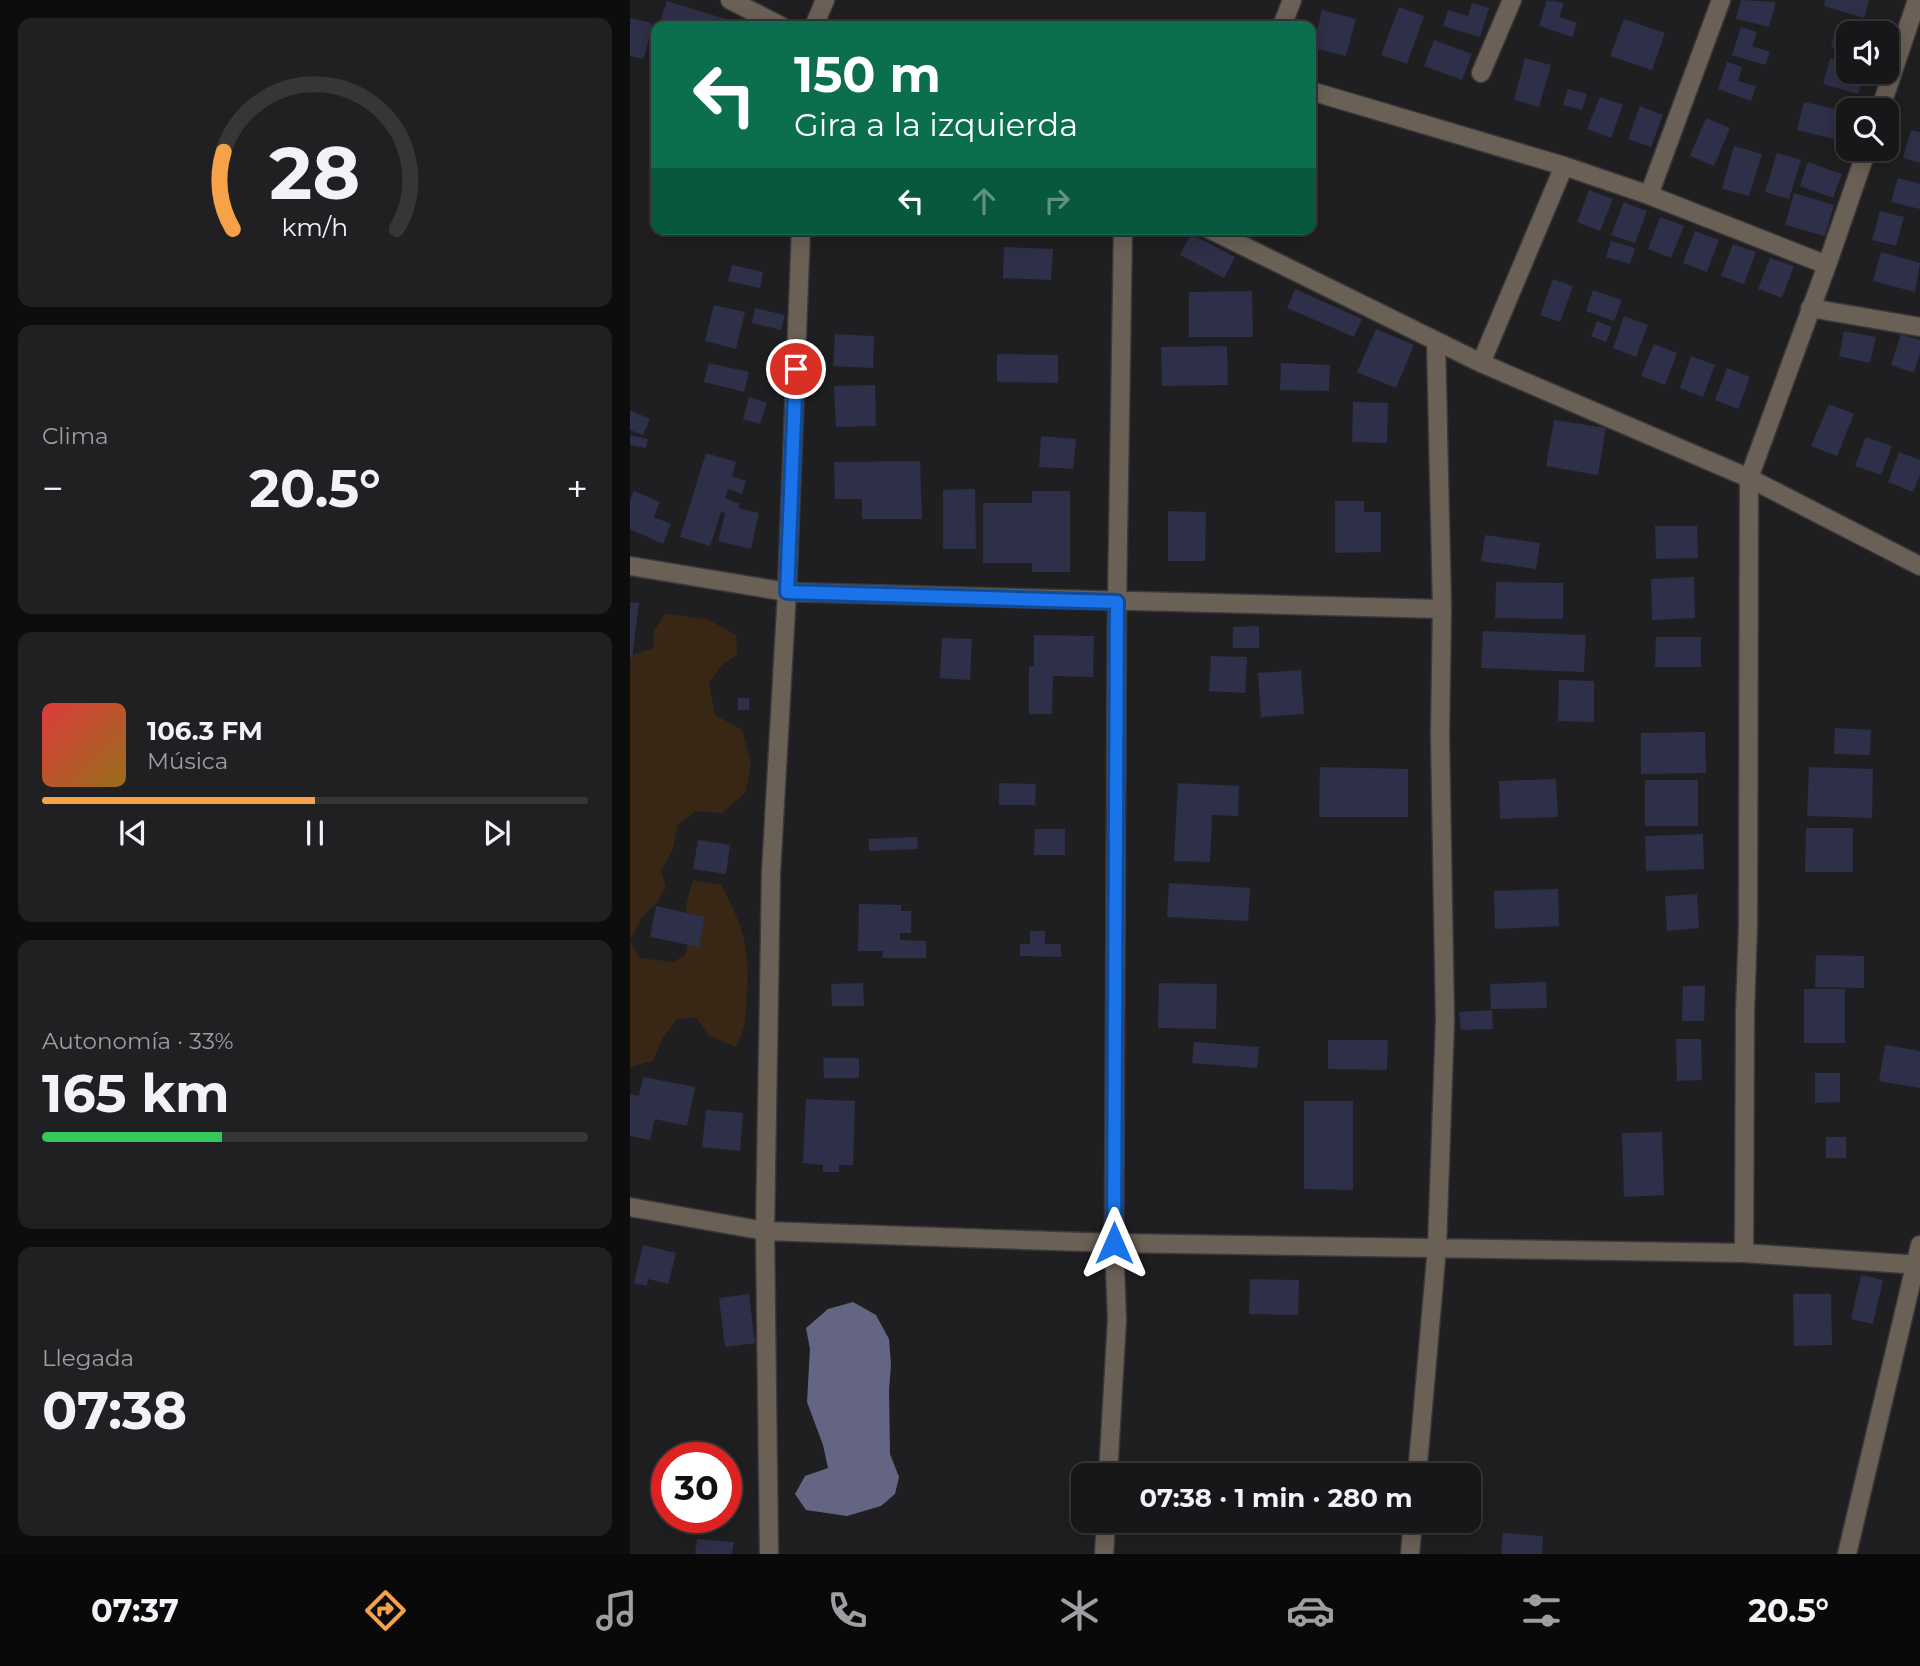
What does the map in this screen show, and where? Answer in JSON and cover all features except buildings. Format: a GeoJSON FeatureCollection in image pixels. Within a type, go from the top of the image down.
{"type":"FeatureCollection","features":[{"type":"Feature","properties":{"kind":"street"},"geometry":{"type":"LineString","coordinates":[[730,0],[772,21]]}},
{"type":"Feature","properties":{"kind":"street"},"geometry":{"type":"LineString","coordinates":[[816,21],[825,0]]}},
{"type":"Feature","properties":{"kind":"street"},"geometry":{"type":"LineString","coordinates":[[1284,21],[1292,0]]}},
{"type":"Feature","properties":{"kind":"street"},"geometry":{"type":"LineString","coordinates":[[1481,73],[1512,0]]}},
{"type":"Feature","properties":{"kind":"street"},"geometry":{"type":"LineString","coordinates":[[1649,195],[1721,0]]}},
{"type":"Feature","properties":{"kind":"street"},"geometry":{"type":"LineString","coordinates":[[1884,98],[1917,0]]}},
{"type":"Feature","properties":{"kind":"street"},"geometry":{"type":"LineString","coordinates":[[1316,92],[1564,166],[1649,195],[1827,265]]}},
{"type":"Feature","properties":{"kind":"street"},"geometry":{"type":"LineString","coordinates":[[1744,1253],[1749,478],[1863,161]]}},
{"type":"Feature","properties":{"kind":"street"},"geometry":{"type":"LineString","coordinates":[[1481,363],[1564,166]]}},
{"type":"Feature","properties":{"kind":"street"},"geometry":{"type":"LineString","coordinates":[[769,1554],[765,1231],[771,873],[787,592],[801,235]]}},
{"type":"Feature","properties":{"kind":"street"},"geometry":{"type":"LineString","coordinates":[[1109,1463],[1117,1319],[1114,1243],[1117,602],[1123,235]]}},
{"type":"Feature","properties":{"kind":"street"},"geometry":{"type":"LineString","coordinates":[[1221,235],[1481,363],[1749,478],[1920,566]]}},
{"type":"Feature","properties":{"kind":"street"},"geometry":{"type":"LineString","coordinates":[[1810,308],[1920,327]]}},
{"type":"Feature","properties":{"kind":"street"},"geometry":{"type":"LineString","coordinates":[[1418,1463],[1437,1247],[1445,1021],[1440,735],[1442,609],[1436,341]]}},
{"type":"Feature","properties":{"kind":"street"},"geometry":{"type":"LineString","coordinates":[[630,566],[787,592],[1442,609]]}},
{"type":"Feature","properties":{"kind":"street"},"geometry":{"type":"LineString","coordinates":[[630,1207],[765,1231],[1114,1243],[1744,1253],[1917,1264]]}},
{"type":"Feature","properties":{"kind":"street"},"geometry":{"type":"LineString","coordinates":[[1847,1554],[1920,1245]]}},
{"type":"Feature","properties":{"kind":"street"},"geometry":{"type":"LineString","coordinates":[[1104,1554],[1105,1533]]}},
{"type":"Feature","properties":{"kind":"street"},"geometry":{"type":"LineString","coordinates":[[1410,1554],[1412,1533]]}},
{"type":"Feature","properties":{"kind":"shaded area"},"geometry":{"type":"Polygon","coordinates":[[[665,614],[707,619],[736,635],[737,654],[721,666],[709,683],[715,715],[742,730],[751,764],[745,793],[722,813],[696,811],[678,824],[672,851],[661,871],[666,886],[657,903],[641,918],[630,941],[630,656],[653,648],[654,631],[665,614]]]}},
{"type":"Feature","properties":{"kind":"shaded area"},"geometry":{"type":"Polygon","coordinates":[[[693,880],[721,885],[740,925],[746,950],[748,978],[742,1034],[736,1047],[708,1035],[697,1018],[677,1019],[662,1039],[653,1061],[630,1067],[630,941],[640,958],[673,962],[686,955],[689,934],[686,906],[693,880]]]}},
{"type":"Feature","properties":{"kind":"water"},"geometry":{"type":"Polygon","coordinates":[[[853,1302],[876,1315],[889,1339],[890,1454],[899,1477],[895,1494],[881,1506],[847,1516],[806,1510],[795,1494],[805,1476],[828,1468],[823,1445],[807,1402],[810,1349],[806,1328],[828,1309],[853,1302]]]}},
{"type":"Feature","properties":{"kind":"route"},"geometry":{"type":"LineString","coordinates":[[796,369],[787,592],[1117,602],[1114,1243]]}}]}
